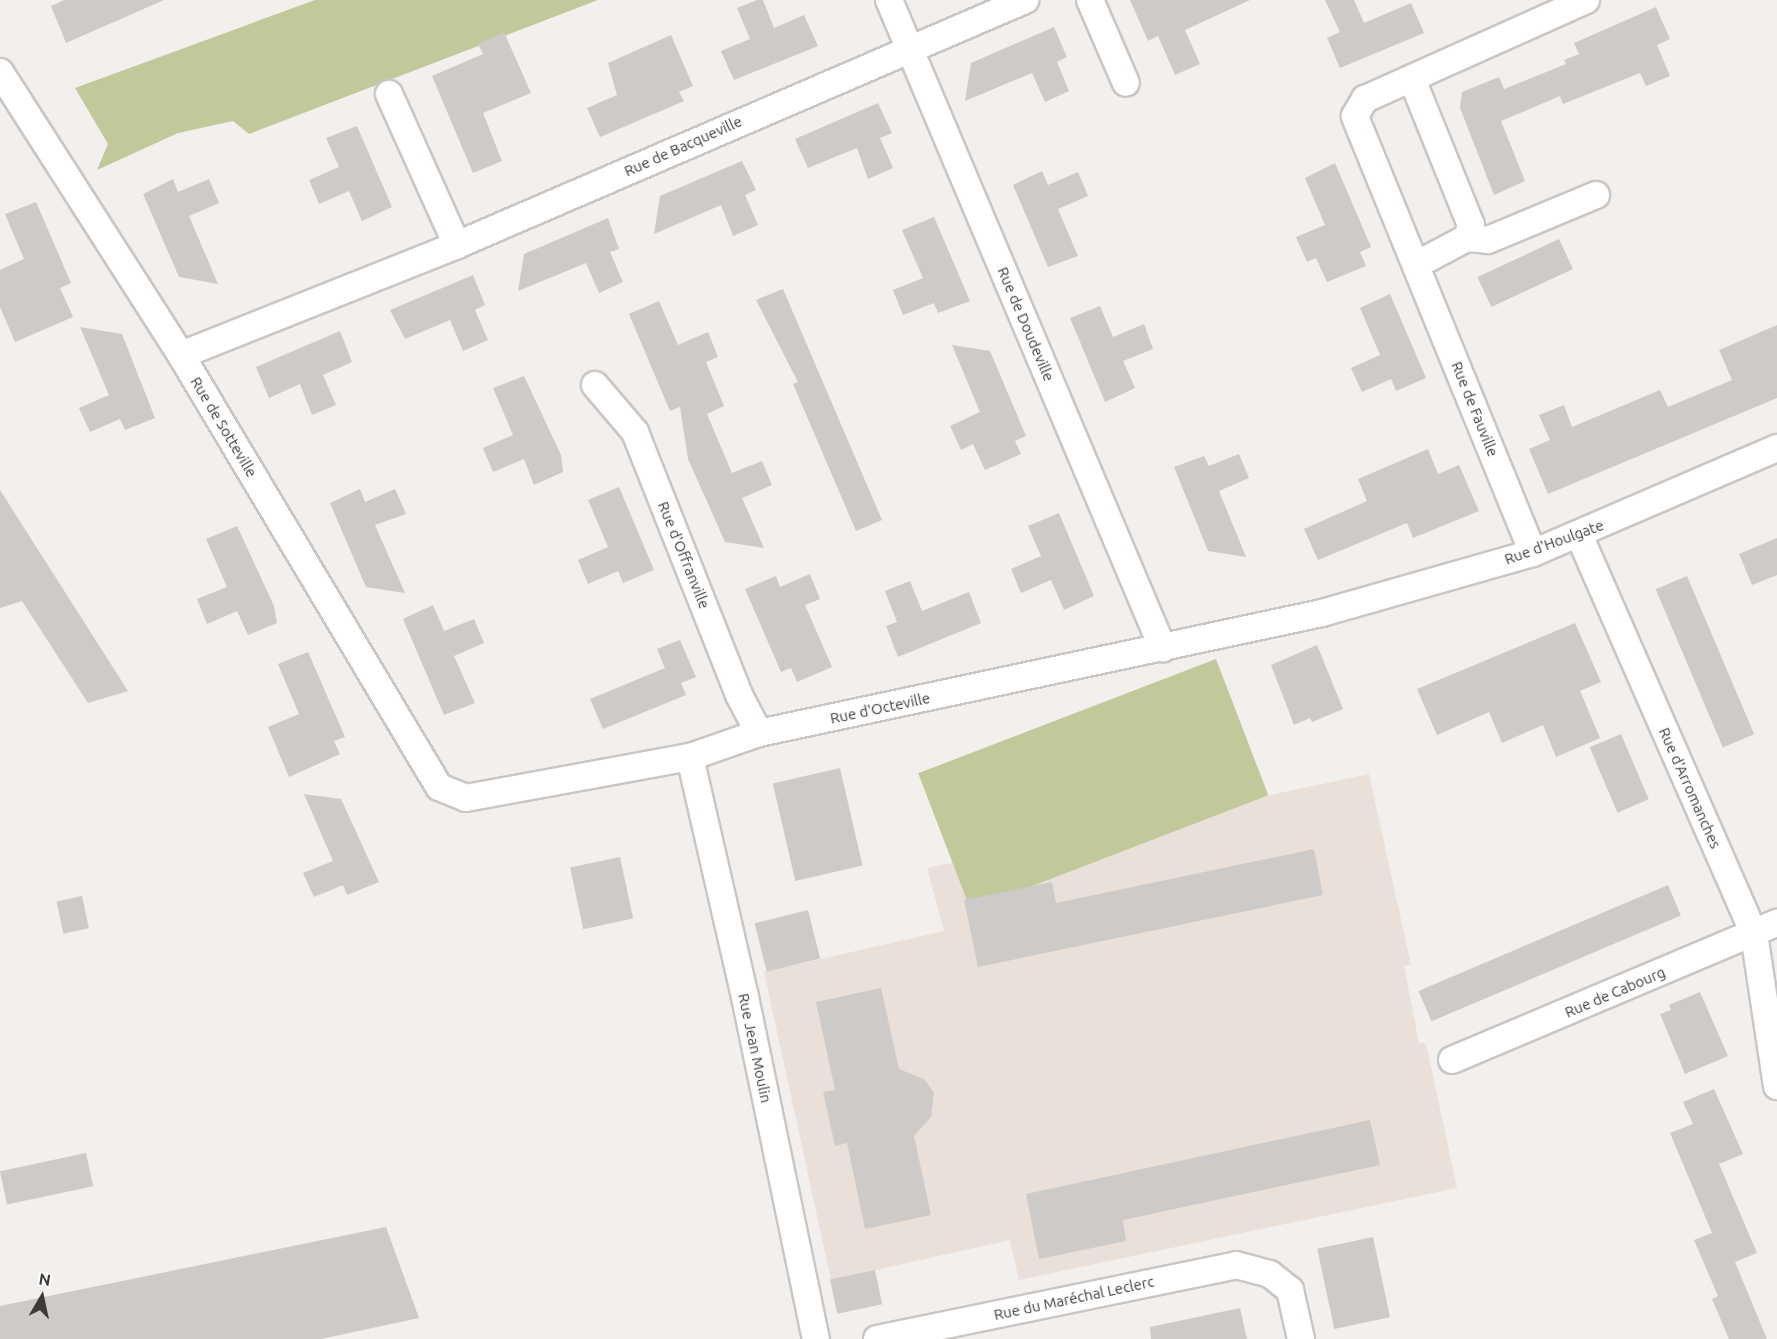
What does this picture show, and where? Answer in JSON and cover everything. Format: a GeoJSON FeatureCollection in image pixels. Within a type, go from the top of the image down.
{"type":"FeatureCollection","features":[{"type":"Feature","properties":{"kind":"street","name":"Rue de Doudeville"},"geometry":{"type":"LineString","coordinates":[[889,0],[1163,649]]}},
{"type":"Feature","properties":{"kind":"street","name":"Rue de Bacqueville"},"geometry":{"type":"LineString","coordinates":[[181,355],[457,244],[1025,0]]}},
{"type":"Feature","properties":{"kind":"street"},"geometry":{"type":"LineString","coordinates":[[1090,0],[1126,83]]}},
{"type":"Feature","properties":{"kind":"street","name":"Rue de Fauville"},"geometry":{"type":"LineString","coordinates":[[1533,553],[1355,116],[1365,99],[1586,0]]}},
{"type":"Feature","properties":{"kind":"street","name":"Rue de Sotteville"},"geometry":{"type":"LineString","coordinates":[[0,72],[181,355],[439,787]]}},
{"type":"Feature","properties":{"kind":"street"},"geometry":{"type":"LineString","coordinates":[[1412,79],[1471,225],[1467,238]]}},
{"type":"Feature","properties":{"kind":"street"},"geometry":{"type":"LineString","coordinates":[[389,94],[457,244]]}},
{"type":"Feature","properties":{"kind":"street"},"geometry":{"type":"LineString","coordinates":[[1416,265],[1467,238],[1488,240],[1596,195]]}},
{"type":"Feature","properties":{"kind":"street","name":"Rue d'Offranville"},"geometry":{"type":"LineString","coordinates":[[595,385],[635,432],[739,695],[759,734]]}},
{"type":"Feature","properties":{"kind":"street","name":"Rue d'Houlgate"},"geometry":{"type":"LineString","coordinates":[[1322,613],[1533,553],[1777,448]]}},
{"type":"Feature","properties":{"kind":"street","name":"Rue d'Arromanches"},"geometry":{"type":"LineString","coordinates":[[1579,535],[1754,934],[1774,1051],[1777,1086]]}},
{"type":"Feature","properties":{"kind":"street","name":"Rue d'Octeville"},"geometry":{"type":"LineString","coordinates":[[439,787],[466,798],[690,757],[759,734],[1322,613]]}},
{"type":"Feature","properties":{"kind":"street","name":"Rue Jean Moulin"},"geometry":{"type":"LineString","coordinates":[[690,757],[745,997],[816,1339]]}},
{"type":"Feature","properties":{"kind":"street","name":"Rue de Cabourg"},"geometry":{"type":"LineString","coordinates":[[1452,1060],[1777,923]]}},
{"type":"Feature","properties":{"kind":"street","name":"Rue du Maréchal Leclerc"},"geometry":{"type":"LineString","coordinates":[[877,1339],[1236,1265],[1270,1274],[1290,1290],[1301,1339]]}},
{"type":"Feature","properties":{"kind":"shaded area"},"geometry":{"type":"Polygon","coordinates":[[[1369,774],[1411,965],[1404,966],[1419,1043],[1426,1043],[1457,1188],[1019,1280],[1010,1240],[831,1280],[764,972],[944,931],[927,868],[1369,774]]]}},
{"type":"Feature","properties":{"kind":"green space"},"geometry":{"type":"Polygon","coordinates":[[[315,0],[598,0],[249,134],[233,121],[178,133],[97,170],[108,144],[75,88],[315,0]]]}},
{"type":"Feature","properties":{"kind":"green space"},"geometry":{"type":"Polygon","coordinates":[[[1216,659],[1268,795],[971,910],[918,773],[1216,659]]]}},
{"type":"Feature","properties":{"kind":"building"},"geometry":{"type":"Polygon","coordinates":[[[64,0],[164,0],[66,43],[51,6],[64,0]]]}},
{"type":"Feature","properties":{"kind":"building"},"geometry":{"type":"Polygon","coordinates":[[[763,0],[774,28],[804,15],[818,46],[734,80],[721,51],[750,39],[737,8],[763,0]]]}},
{"type":"Feature","properties":{"kind":"building"},"geometry":{"type":"Polygon","coordinates":[[[1130,0],[1250,0],[1185,30],[1200,64],[1175,75],[1158,36],[1148,41],[1130,0]]]}},
{"type":"Feature","properties":{"kind":"building"},"geometry":{"type":"Polygon","coordinates":[[[1325,0],[1354,0],[1364,23],[1411,3],[1424,33],[1340,68],[1327,38],[1340,32],[1325,0]]]}},
{"type":"Feature","properties":{"kind":"building"},"geometry":{"type":"Polygon","coordinates":[[[1656,7],[1670,39],[1657,45],[1670,76],[1646,86],[1640,73],[1563,104],[1560,96],[1501,121],[1525,181],[1494,195],[1460,108],[1462,92],[1499,77],[1504,89],[1566,64],[1564,60],[1579,54],[1574,43],[1656,7]]]}},
{"type":"Feature","properties":{"kind":"building"},"geometry":{"type":"Polygon","coordinates":[[[1054,27],[1067,57],[1057,62],[1069,91],[1045,102],[1032,73],[965,101],[971,63],[1054,27]]]}},
{"type":"Feature","properties":{"kind":"building"},"geometry":{"type":"Polygon","coordinates":[[[504,32],[531,93],[483,113],[502,161],[473,173],[432,76],[483,54],[478,44],[504,32]]]}},
{"type":"Feature","properties":{"kind":"building"},"geometry":{"type":"Polygon","coordinates":[[[671,35],[693,86],[679,92],[684,101],[600,137],[587,108],[617,95],[608,63],[671,35]]]}},
{"type":"Feature","properties":{"kind":"building"},"geometry":{"type":"Polygon","coordinates":[[[878,103],[892,133],[880,138],[893,168],[868,179],[857,148],[808,168],[795,139],[878,103]]]}},
{"type":"Feature","properties":{"kind":"building"},"geometry":{"type":"Polygon","coordinates":[[[357,126],[392,207],[362,221],[349,191],[319,204],[309,180],[339,167],[326,138],[357,126]]]}},
{"type":"Feature","properties":{"kind":"building"},"geometry":{"type":"Polygon","coordinates":[[[742,161],[756,190],[745,195],[758,225],[733,236],[721,205],[654,234],[660,196],[742,161]]]}},
{"type":"Feature","properties":{"kind":"building"},"geometry":{"type":"Polygon","coordinates":[[[1335,163],[1371,247],[1360,252],[1366,266],[1327,282],[1316,258],[1307,262],[1296,237],[1325,225],[1305,178],[1335,163]]]}},
{"type":"Feature","properties":{"kind":"building"},"geometry":{"type":"Polygon","coordinates":[[[1042,171],[1048,185],[1078,172],[1088,196],[1058,209],[1078,256],[1048,267],[1013,185],[1042,171]]]}},
{"type":"Feature","properties":{"kind":"building"},"geometry":{"type":"Polygon","coordinates":[[[173,179],[178,192],[209,179],[219,203],[189,216],[218,284],[179,277],[143,194],[173,179]]]}},
{"type":"Feature","properties":{"kind":"building"},"geometry":{"type":"Polygon","coordinates":[[[36,202],[71,283],[60,288],[73,317],[15,342],[0,307],[0,270],[24,259],[5,214],[36,202]]]}},
{"type":"Feature","properties":{"kind":"building"},"geometry":{"type":"Polygon","coordinates":[[[934,217],[970,301],[938,313],[934,303],[903,315],[893,290],[923,278],[902,230],[934,217]]]}},
{"type":"Feature","properties":{"kind":"building"},"geometry":{"type":"Polygon","coordinates":[[[608,218],[619,249],[610,252],[623,282],[599,293],[586,263],[518,291],[524,254],[608,218]]]}},
{"type":"Feature","properties":{"kind":"building"},"geometry":{"type":"Polygon","coordinates":[[[1559,239],[1573,269],[1491,307],[1477,277],[1559,239]]]}},
{"type":"Feature","properties":{"kind":"building"},"geometry":{"type":"Polygon","coordinates":[[[473,275],[485,305],[475,310],[488,340],[463,351],[450,320],[405,339],[390,310],[473,275]]]}},
{"type":"Feature","properties":{"kind":"building"},"geometry":{"type":"Polygon","coordinates":[[[783,289],[882,520],[856,531],[793,384],[798,382],[756,300],[783,289]]]}},
{"type":"Feature","properties":{"kind":"building"},"geometry":{"type":"Polygon","coordinates":[[[1390,294],[1426,378],[1396,391],[1391,379],[1362,392],[1351,368],[1380,355],[1360,308],[1390,294]]]}},
{"type":"Feature","properties":{"kind":"building"},"geometry":{"type":"Polygon","coordinates":[[[659,301],[678,345],[708,332],[718,357],[706,362],[724,406],[707,414],[732,473],[762,461],[772,485],[742,498],[764,548],[725,542],[688,459],[680,407],[670,411],[629,314],[659,301]]]}},
{"type":"Feature","properties":{"kind":"building"},"geometry":{"type":"Polygon","coordinates":[[[1100,306],[1113,337],[1144,324],[1153,349],[1123,361],[1135,388],[1105,402],[1070,318],[1100,306]]]}},
{"type":"Feature","properties":{"kind":"building"},"geometry":{"type":"Polygon","coordinates":[[[1777,325],[1777,398],[1548,494],[1529,449],[1550,440],[1539,415],[1564,405],[1572,427],[1660,390],[1668,407],[1732,380],[1719,350],[1777,325]]]}},
{"type":"Feature","properties":{"kind":"building"},"geometry":{"type":"Polygon","coordinates":[[[80,327],[122,334],[155,418],[125,430],[120,419],[90,432],[79,408],[109,395],[80,327]]]}},
{"type":"Feature","properties":{"kind":"building"},"geometry":{"type":"Polygon","coordinates":[[[340,331],[352,362],[323,375],[336,405],[312,415],[300,384],[269,398],[256,367],[340,331]]]}},
{"type":"Feature","properties":{"kind":"building"},"geometry":{"type":"Polygon","coordinates":[[[952,345],[990,351],[1026,436],[1015,441],[1021,454],[985,470],[973,444],[961,450],[950,426],[980,412],[952,345]]]}},
{"type":"Feature","properties":{"kind":"building"},"geometry":{"type":"Polygon","coordinates":[[[524,376],[561,455],[563,472],[534,485],[524,459],[493,472],[483,448],[513,435],[493,388],[524,376]]]}},
{"type":"Feature","properties":{"kind":"building"},"geometry":{"type":"Polygon","coordinates":[[[1428,449],[1438,474],[1459,465],[1479,511],[1413,538],[1407,523],[1318,560],[1304,529],[1367,501],[1358,479],[1428,449]]]}},
{"type":"Feature","properties":{"kind":"building"},"geometry":{"type":"Polygon","coordinates":[[[1239,454],[1249,478],[1219,491],[1246,557],[1208,551],[1174,467],[1204,456],[1209,466],[1239,454]]]}},
{"type":"Feature","properties":{"kind":"building"},"geometry":{"type":"Polygon","coordinates":[[[619,487],[654,570],[623,583],[618,571],[588,584],[578,560],[608,547],[588,500],[619,487]]]}},
{"type":"Feature","properties":{"kind":"building"},"geometry":{"type":"Polygon","coordinates":[[[360,489],[365,502],[395,489],[406,514],[375,525],[405,593],[366,587],[330,503],[360,489]]]}},
{"type":"Feature","properties":{"kind":"building"},"geometry":{"type":"Polygon","coordinates":[[[0,490],[128,691],[88,703],[22,601],[0,608],[0,490]]]}},
{"type":"Feature","properties":{"kind":"building"},"geometry":{"type":"Polygon","coordinates":[[[1059,513],[1094,596],[1064,610],[1051,580],[1021,593],[1011,569],[1041,556],[1028,526],[1059,513]]]}},
{"type":"Feature","properties":{"kind":"building"},"geometry":{"type":"Polygon","coordinates":[[[237,526],[274,606],[277,623],[248,635],[237,611],[207,624],[197,599],[227,587],[206,539],[237,526]]]}},
{"type":"Feature","properties":{"kind":"building"},"geometry":{"type":"Polygon","coordinates":[[[1777,538],[1777,575],[1752,585],[1739,554],[1777,538]]]}},
{"type":"Feature","properties":{"kind":"building"},"geometry":{"type":"Polygon","coordinates":[[[810,574],[820,599],[805,605],[832,667],[797,682],[791,668],[781,672],[745,589],[776,576],[780,587],[810,574]]]}},
{"type":"Feature","properties":{"kind":"building"},"geometry":{"type":"Polygon","coordinates":[[[1687,576],[1754,734],[1723,748],[1656,589],[1687,576]]]}},
{"type":"Feature","properties":{"kind":"building"},"geometry":{"type":"Polygon","coordinates":[[[910,581],[922,611],[969,592],[981,623],[898,657],[886,626],[897,622],[885,591],[910,581]]]}},
{"type":"Feature","properties":{"kind":"building"},"geometry":{"type":"Polygon","coordinates":[[[433,605],[444,631],[474,619],[484,643],[454,656],[475,703],[444,715],[403,619],[433,605]]]}},
{"type":"Feature","properties":{"kind":"building"},"geometry":{"type":"Polygon","coordinates":[[[1575,623],[1601,682],[1580,691],[1600,738],[1556,757],[1543,725],[1502,743],[1489,712],[1437,735],[1417,689],[1575,623]]]}},
{"type":"Feature","properties":{"kind":"building"},"geometry":{"type":"Polygon","coordinates":[[[680,640],[696,677],[681,683],[686,695],[603,729],[590,699],[665,668],[657,649],[680,640]]]}},
{"type":"Feature","properties":{"kind":"building"},"geometry":{"type":"Polygon","coordinates":[[[1317,645],[1343,709],[1312,722],[1310,718],[1294,725],[1271,665],[1317,645]]]}},
{"type":"Feature","properties":{"kind":"building"},"geometry":{"type":"Polygon","coordinates":[[[308,652],[345,737],[334,741],[340,754],[289,777],[268,727],[299,714],[278,664],[308,652]]]}},
{"type":"Feature","properties":{"kind":"building"},"geometry":{"type":"Polygon","coordinates":[[[1621,734],[1649,799],[1617,813],[1590,747],[1621,734]]]}},
{"type":"Feature","properties":{"kind":"building"},"geometry":{"type":"Polygon","coordinates":[[[840,768],[862,865],[795,881],[773,784],[840,768]]]}},
{"type":"Feature","properties":{"kind":"building"},"geometry":{"type":"Polygon","coordinates":[[[304,794],[341,799],[379,882],[347,895],[343,885],[314,897],[303,873],[333,861],[304,794]]]}},
{"type":"Feature","properties":{"kind":"building"},"geometry":{"type":"Polygon","coordinates":[[[1314,849],[1323,895],[978,967],[964,900],[1052,882],[1056,903],[1314,849]]]}},
{"type":"Feature","properties":{"kind":"building"},"geometry":{"type":"Polygon","coordinates":[[[620,857],[633,919],[583,929],[570,868],[620,857]]]}},
{"type":"Feature","properties":{"kind":"building"},"geometry":{"type":"Polygon","coordinates":[[[1668,885],[1681,915],[1431,1021],[1419,991],[1668,885]]]}},
{"type":"Feature","properties":{"kind":"building"},"geometry":{"type":"Polygon","coordinates":[[[82,896],[89,928],[63,934],[57,901],[82,896]]]}},
{"type":"Feature","properties":{"kind":"building"},"geometry":{"type":"Polygon","coordinates":[[[808,910],[820,959],[767,972],[755,923],[808,910]]]}},
{"type":"Feature","properties":{"kind":"building"},"geometry":{"type":"Polygon","coordinates":[[[881,988],[899,1069],[924,1079],[934,1093],[931,1117],[914,1136],[931,1215],[865,1229],[847,1143],[835,1146],[823,1092],[835,1090],[816,1002],[881,988]]]}},
{"type":"Feature","properties":{"kind":"building"},"geometry":{"type":"Polygon","coordinates":[[[1700,992],[1728,1056],[1685,1074],[1660,1014],[1671,1010],[1669,1005],[1700,992]]]}},
{"type":"Feature","properties":{"kind":"building"},"geometry":{"type":"Polygon","coordinates":[[[1714,1089],[1743,1154],[1719,1164],[1757,1253],[1735,1262],[1767,1339],[1729,1339],[1712,1299],[1718,1296],[1694,1240],[1712,1233],[1670,1133],[1693,1124],[1683,1102],[1714,1089]]]}},
{"type":"Feature","properties":{"kind":"building"},"geometry":{"type":"Polygon","coordinates":[[[1370,1120],[1380,1165],[1123,1220],[1126,1241],[1039,1259],[1026,1194],[1370,1120]]]}},
{"type":"Feature","properties":{"kind":"building"},"geometry":{"type":"Polygon","coordinates":[[[86,1153],[93,1186],[7,1205],[0,1171],[86,1153]]]}},
{"type":"Feature","properties":{"kind":"building"},"geometry":{"type":"Polygon","coordinates":[[[386,1227],[419,1318],[321,1339],[0,1339],[0,1306],[386,1227]]]}},
{"type":"Feature","properties":{"kind":"building"},"geometry":{"type":"Polygon","coordinates":[[[1373,1237],[1390,1317],[1334,1329],[1317,1249],[1373,1237]]]}},
{"type":"Feature","properties":{"kind":"building"},"geometry":{"type":"Polygon","coordinates":[[[875,1270],[882,1304],[837,1314],[830,1280],[875,1270]]]}},
{"type":"Feature","properties":{"kind":"building"},"geometry":{"type":"Polygon","coordinates":[[[1240,1308],[1247,1339],[1151,1339],[1150,1327],[1240,1308]]]}}]}
